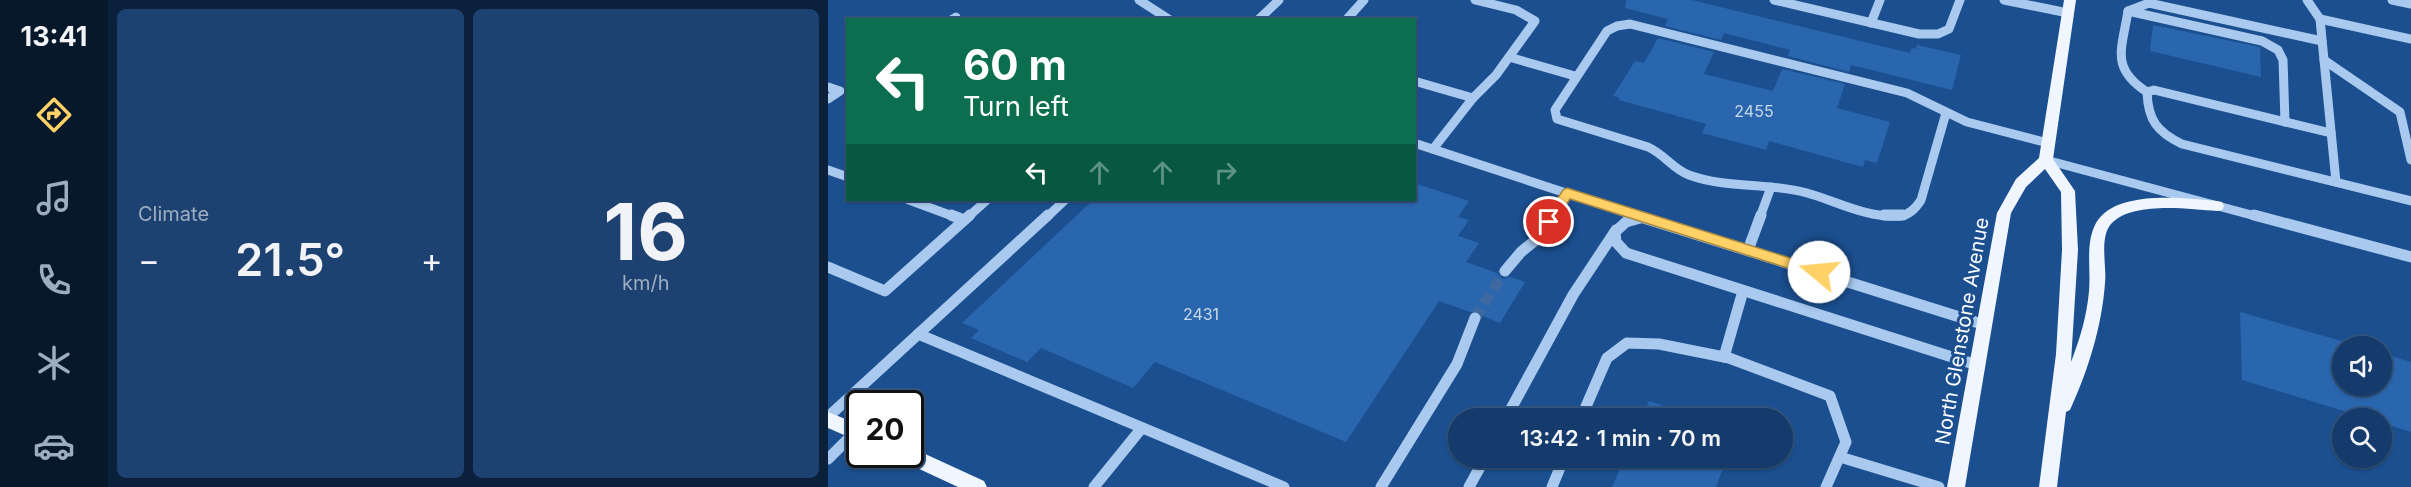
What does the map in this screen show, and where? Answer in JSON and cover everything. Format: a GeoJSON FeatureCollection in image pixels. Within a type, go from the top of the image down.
{"type":"FeatureCollection","features":[{"type":"Feature","properties":{"kind":"main road"},"geometry":{"type":"LineString","coordinates":[[2048,487],[2064,354],[2070,250],[2068,191],[2046,160],[2069,7]]}},
{"type":"Feature","properties":{"kind":"main road","name":"North Glenstone Avenue"},"geometry":{"type":"LineString","coordinates":[[1956,487],[2004,213],[2021,183],[2046,160]]}},
{"type":"Feature","properties":{"kind":"main road"},"geometry":{"type":"LineString","coordinates":[[2055,427],[2091,333],[2097,294],[2099,231],[2106,219],[2129,208],[2148,203],[2217,206]]}},
{"type":"Feature","properties":{"kind":"main road"},"geometry":{"type":"LineString","coordinates":[[828,418],[846,427]]}},
{"type":"Feature","properties":{"kind":"main road"},"geometry":{"type":"LineString","coordinates":[[924,462],[978,487]]}},
{"type":"Feature","properties":{"kind":"lane"},"geometry":{"type":"LineString","coordinates":[[1139,0],[1167,18]]}},
{"type":"Feature","properties":{"kind":"lane"},"geometry":{"type":"LineString","coordinates":[[1260,18],[1279,0]]}},
{"type":"Feature","properties":{"kind":"lane"},"geometry":{"type":"LineString","coordinates":[[1348,18],[1364,0]]}},
{"type":"Feature","properties":{"kind":"lane"},"geometry":{"type":"LineString","coordinates":[[1433,148],[1473,98],[1496,75],[1535,21],[1532,16],[1521,12],[1475,0]]}},
{"type":"Feature","properties":{"kind":"lane"},"geometry":{"type":"LineString","coordinates":[[1774,0],[1919,34],[1944,33],[1952,27],[1960,0]]}},
{"type":"Feature","properties":{"kind":"lane"},"geometry":{"type":"LineString","coordinates":[[1871,22],[1880,0]]}},
{"type":"Feature","properties":{"kind":"lane"},"geometry":{"type":"LineString","coordinates":[[2004,0],[2069,7]]}},
{"type":"Feature","properties":{"kind":"lane"},"geometry":{"type":"LineString","coordinates":[[2307,0],[2320,19],[2336,182]]}},
{"type":"Feature","properties":{"kind":"lane"},"geometry":{"type":"LineString","coordinates":[[2392,0],[2411,3]]}},
{"type":"Feature","properties":{"kind":"lane"},"geometry":{"type":"LineString","coordinates":[[2128,11],[2149,3],[2322,41]]}},
{"type":"Feature","properties":{"kind":"lane"},"geometry":{"type":"LineString","coordinates":[[2128,11],[2122,59],[2123,70],[2130,80],[2147,92]]}},
{"type":"Feature","properties":{"kind":"lane"},"geometry":{"type":"LineString","coordinates":[[2128,11],[2262,41],[2273,46],[2281,53],[2283,60],[2285,122]]}},
{"type":"Feature","properties":{"kind":"lane"},"geometry":{"type":"LineString","coordinates":[[2320,19],[2411,39]]}},
{"type":"Feature","properties":{"kind":"lane"},"geometry":{"type":"LineString","coordinates":[[1946,113],[1921,200],[1914,211],[1899,216],[1881,215],[1792,189],[1719,184],[1693,177],[1676,171],[1663,154],[1647,146],[1570,125],[1557,119],[1555,110],[1606,31],[1630,24],[1907,93],[1967,122],[2048,143]]}},
{"type":"Feature","properties":{"kind":"lane"},"geometry":{"type":"LineString","coordinates":[[1509,57],[1575,76]]}},
{"type":"Feature","properties":{"kind":"lane"},"geometry":{"type":"LineString","coordinates":[[2324,60],[2400,112],[2411,160]]}},
{"type":"Feature","properties":{"kind":"lane"},"geometry":{"type":"LineString","coordinates":[[1416,82],[1473,98]]}},
{"type":"Feature","properties":{"kind":"lane"},"geometry":{"type":"LineString","coordinates":[[828,87],[845,90]]}},
{"type":"Feature","properties":{"kind":"lane"},"geometry":{"type":"LineString","coordinates":[[828,99],[845,90]]}},
{"type":"Feature","properties":{"kind":"lane"},"geometry":{"type":"LineString","coordinates":[[2147,92],[2154,90],[2331,133]]}},
{"type":"Feature","properties":{"kind":"lane"},"geometry":{"type":"LineString","coordinates":[[2147,92],[2147,115],[2164,136],[2182,144],[2411,201]]}},
{"type":"Feature","properties":{"kind":"lane"},"geometry":{"type":"LineString","coordinates":[[1416,144],[1643,218],[1985,325]]}},
{"type":"Feature","properties":{"kind":"lane"},"geometry":{"type":"LineString","coordinates":[[2046,160],[2411,257]]}},
{"type":"Feature","properties":{"kind":"lane"},"geometry":{"type":"LineString","coordinates":[[828,170],[846,176]]}},
{"type":"Feature","properties":{"kind":"lane"},"geometry":{"type":"LineString","coordinates":[[1748,250],[1771,187]]}},
{"type":"Feature","properties":{"kind":"lane"},"geometry":{"type":"LineString","coordinates":[[1504,271],[1537,238],[1567,193]]}},
{"type":"Feature","properties":{"kind":"lane"},"geometry":{"type":"LineString","coordinates":[[912,201],[964,220]]}},
{"type":"Feature","properties":{"kind":"lane"},"geometry":{"type":"LineString","coordinates":[[828,267],[885,291],[986,201]]}},
{"type":"Feature","properties":{"kind":"lane"},"geometry":{"type":"LineString","coordinates":[[828,418],[1064,201]]}},
{"type":"Feature","properties":{"kind":"lane"},"geometry":{"type":"LineString","coordinates":[[1512,408],[1588,271],[1621,224],[1630,219],[1643,218]]}},
{"type":"Feature","properties":{"kind":"lane"},"geometry":{"type":"LineString","coordinates":[[1621,224],[1615,234],[1616,242],[1626,253],[1977,365]]}},
{"type":"Feature","properties":{"kind":"lane"},"geometry":{"type":"LineString","coordinates":[[1724,357],[1743,291]]}},
{"type":"Feature","properties":{"kind":"lane"},"geometry":{"type":"LineString","coordinates":[[1381,487],[1452,373],[1475,318]]}},
{"type":"Feature","properties":{"kind":"lane"},"geometry":{"type":"LineString","coordinates":[[918,334],[1284,487]]}},
{"type":"Feature","properties":{"kind":"lane"},"geometry":{"type":"LineString","coordinates":[[1585,408],[1607,358],[1627,343],[1659,344],[1724,357],[1830,396],[1846,442],[1826,487]]}},
{"type":"Feature","properties":{"kind":"lane"},"geometry":{"type":"LineString","coordinates":[[1094,487],[1141,429]]}},
{"type":"Feature","properties":{"kind":"lane"},"geometry":{"type":"LineString","coordinates":[[828,459],[846,443]]}},
{"type":"Feature","properties":{"kind":"lane"},"geometry":{"type":"LineString","coordinates":[[1840,457],[1939,487]]}},
{"type":"Feature","properties":{"kind":"lane"},"geometry":{"type":"LineString","coordinates":[[1469,487],[1479,468]]}},
{"type":"Feature","properties":{"kind":"lane"},"geometry":{"type":"LineString","coordinates":[[1552,487],[1560,468]]}},
{"type":"Feature","properties":{"kind":"building"},"geometry":{"type":"Polygon","coordinates":[[[1626,0],[1692,0],[1910,53],[1912,48],[1916,49],[1917,45],[1961,55],[1952,90],[1851,65],[1849,72],[1788,56],[1790,50],[1724,33],[1721,40],[1665,26],[1668,19],[1625,8],[1626,0]]]}},
{"type":"Feature","properties":{"kind":"building"},"geometry":{"type":"Polygon","coordinates":[[[2153,25],[2260,47],[2261,77],[2150,51],[2153,25]]]}},
{"type":"Feature","properties":{"kind":"building"},"geometry":{"type":"Polygon","coordinates":[[[1658,38],[1714,52],[1704,74],[1773,91],[1782,69],[1845,84],[1837,108],[1890,122],[1877,163],[1865,160],[1863,167],[1769,141],[1766,150],[1702,133],[1706,124],[1619,100],[1620,98],[1613,96],[1635,61],[1644,63],[1658,38]]]}},
{"type":"Feature","properties":{"kind":"building"},"geometry":{"type":"Polygon","coordinates":[[[1416,184],[1469,201],[1458,217],[1469,220],[1458,236],[1479,243],[1466,262],[1497,273],[1503,279],[1510,277],[1525,282],[1500,323],[1477,311],[1470,312],[1439,301],[1346,442],[1155,362],[1133,388],[1041,348],[1027,362],[971,338],[979,330],[962,323],[1092,201],[1416,201],[1416,184]]]}},
{"type":"Feature","properties":{"kind":"building"},"geometry":{"type":"Polygon","coordinates":[[[2240,312],[2332,338],[2332,396],[2392,396],[2392,356],[2411,362],[2411,432],[2392,426],[2392,408],[2334,408],[2242,380],[2240,312]]]}},
{"type":"Feature","properties":{"kind":"building"},"geometry":{"type":"Polygon","coordinates":[[[1649,401],[1670,408],[1646,408],[1649,401]]]}},
{"type":"Feature","properties":{"kind":"building"},"geometry":{"type":"Polygon","coordinates":[[[1621,468],[1723,468],[1716,487],[1612,487],[1621,468]]]}},
{"type":"Feature","properties":{"kind":"tunnel"},"geometry":{"type":"LineString","coordinates":[[1475,318],[1505,271]]}},
{"type":"Feature","properties":{"kind":"route"},"geometry":{"type":"LineString","coordinates":[[1549,222],[1567,193],[1819,272]]}}]}
